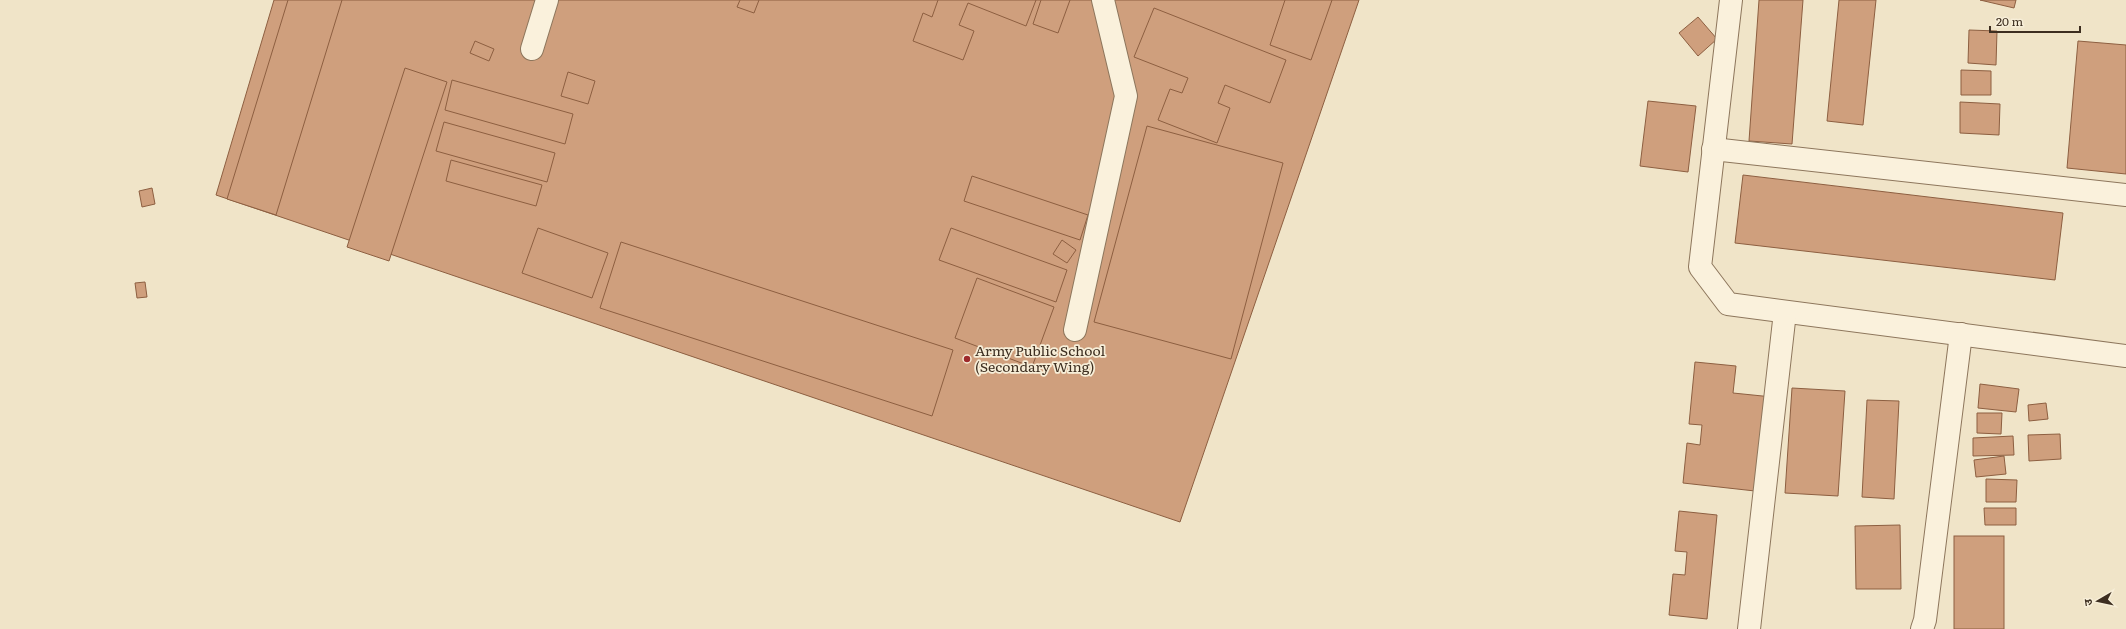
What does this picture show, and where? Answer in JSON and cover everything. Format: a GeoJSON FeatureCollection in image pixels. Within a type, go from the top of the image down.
{"type":"FeatureCollection","features":[{"type":"Feature","properties":{"kind":"street"},"geometry":{"type":"LineString","coordinates":[[532,49],[547,0]]}},
{"type":"Feature","properties":{"kind":"street"},"geometry":{"type":"LineString","coordinates":[[1075,330],[1126,96],[1103,0]]}},
{"type":"Feature","properties":{"kind":"street"},"geometry":{"type":"LineString","coordinates":[[1731,0],[1700,267],[1728,304],[2126,356]]}},
{"type":"Feature","properties":{"kind":"street"},"geometry":{"type":"LineString","coordinates":[[1713,149],[2126,195]]}},
{"type":"Feature","properties":{"kind":"street"},"geometry":{"type":"LineString","coordinates":[[1749,629],[1785,312]]}},
{"type":"Feature","properties":{"kind":"street"},"geometry":{"type":"LineString","coordinates":[[1922,629],[1925,620],[1961,334]]}},
{"type":"Feature","properties":{"kind":"building","name":"Army Public School (Secondary Wing)"},"geometry":{"type":"Polygon","coordinates":[[[274,0],[1359,0],[1180,522],[216,195],[274,0]]]}},
{"type":"Feature","properties":{"kind":"building"},"geometry":{"type":"Polygon","coordinates":[[[288,0],[342,0],[276,215],[227,199],[288,0]]]}},
{"type":"Feature","properties":{"kind":"building"},"geometry":{"type":"Polygon","coordinates":[[[740,0],[759,0],[754,13],[737,7],[740,0]]]}},
{"type":"Feature","properties":{"kind":"building"},"geometry":{"type":"Polygon","coordinates":[[[938,0],[1036,0],[1026,26],[968,3],[959,25],[974,31],[963,60],[913,41],[923,13],[932,17],[938,0]]]}},
{"type":"Feature","properties":{"kind":"building"},"geometry":{"type":"Polygon","coordinates":[[[1041,0],[1070,0],[1058,33],[1033,24],[1041,0]]]}},
{"type":"Feature","properties":{"kind":"building"},"geometry":{"type":"Polygon","coordinates":[[[1285,0],[1332,0],[1311,60],[1270,45],[1285,0]]]}},
{"type":"Feature","properties":{"kind":"building"},"geometry":{"type":"Polygon","coordinates":[[[1759,0],[1803,0],[1792,144],[1749,141],[1759,0]]]}},
{"type":"Feature","properties":{"kind":"building"},"geometry":{"type":"Polygon","coordinates":[[[1839,0],[1876,0],[1863,125],[1827,121],[1839,0]]]}},
{"type":"Feature","properties":{"kind":"building"},"geometry":{"type":"Polygon","coordinates":[[[1980,0],[2016,0],[2014,8],[1980,0]]]}},
{"type":"Feature","properties":{"kind":"building"},"geometry":{"type":"Polygon","coordinates":[[[1154,8],[1286,60],[1270,103],[1225,85],[1218,103],[1230,108],[1217,143],[1158,120],[1170,89],[1182,93],[1188,78],[1134,57],[1154,8]]]}},
{"type":"Feature","properties":{"kind":"building"},"geometry":{"type":"Polygon","coordinates":[[[1698,17],[1717,39],[1698,56],[1679,33],[1698,17]]]}},
{"type":"Feature","properties":{"kind":"building"},"geometry":{"type":"Polygon","coordinates":[[[1969,30],[1997,31],[1996,65],[1968,63],[1969,30]]]}},
{"type":"Feature","properties":{"kind":"building"},"geometry":{"type":"Polygon","coordinates":[[[475,41],[494,49],[489,61],[470,53],[475,41]]]}},
{"type":"Feature","properties":{"kind":"building"},"geometry":{"type":"Polygon","coordinates":[[[2078,41],[2126,45],[2126,174],[2067,168],[2078,41]]]}},
{"type":"Feature","properties":{"kind":"building"},"geometry":{"type":"Polygon","coordinates":[[[405,68],[447,82],[389,261],[347,247],[405,68]]]}},
{"type":"Feature","properties":{"kind":"building"},"geometry":{"type":"Polygon","coordinates":[[[1961,70],[1991,71],[1991,95],[1961,95],[1961,70]]]}},
{"type":"Feature","properties":{"kind":"building"},"geometry":{"type":"Polygon","coordinates":[[[568,72],[595,81],[588,104],[561,96],[568,72]]]}},
{"type":"Feature","properties":{"kind":"building"},"geometry":{"type":"Polygon","coordinates":[[[452,80],[573,114],[565,144],[445,110],[452,80]]]}},
{"type":"Feature","properties":{"kind":"building"},"geometry":{"type":"Polygon","coordinates":[[[1648,101],[1696,106],[1688,172],[1640,166],[1648,101]]]}},
{"type":"Feature","properties":{"kind":"building"},"geometry":{"type":"Polygon","coordinates":[[[1960,102],[2000,104],[1999,135],[1960,133],[1960,102]]]}},
{"type":"Feature","properties":{"kind":"building"},"geometry":{"type":"Polygon","coordinates":[[[444,122],[555,153],[547,182],[436,151],[444,122]]]}},
{"type":"Feature","properties":{"kind":"building"},"geometry":{"type":"Polygon","coordinates":[[[1147,126],[1283,163],[1231,359],[1094,322],[1147,126]]]}},
{"type":"Feature","properties":{"kind":"building"},"geometry":{"type":"Polygon","coordinates":[[[451,160],[542,185],[536,206],[446,181],[451,160]]]}},
{"type":"Feature","properties":{"kind":"building"},"geometry":{"type":"Polygon","coordinates":[[[1743,175],[2063,213],[2055,280],[1735,243],[1743,175]]]}},
{"type":"Feature","properties":{"kind":"building"},"geometry":{"type":"Polygon","coordinates":[[[972,176],[1088,215],[1080,240],[964,201],[972,176]]]}},
{"type":"Feature","properties":{"kind":"building"},"geometry":{"type":"Polygon","coordinates":[[[152,188],[155,204],[142,207],[139,191],[152,188]]]}},
{"type":"Feature","properties":{"kind":"building"},"geometry":{"type":"Polygon","coordinates":[[[538,228],[608,253],[592,298],[522,273],[538,228]]]}},
{"type":"Feature","properties":{"kind":"building"},"geometry":{"type":"Polygon","coordinates":[[[951,228],[1067,270],[1056,302],[939,260],[951,228]]]}},
{"type":"Feature","properties":{"kind":"building"},"geometry":{"type":"Polygon","coordinates":[[[1062,240],[1076,250],[1067,263],[1053,254],[1062,240]]]}},
{"type":"Feature","properties":{"kind":"building"},"geometry":{"type":"Polygon","coordinates":[[[621,242],[953,350],[932,416],[600,308],[621,242]]]}},
{"type":"Feature","properties":{"kind":"building"},"geometry":{"type":"Polygon","coordinates":[[[977,278],[1054,307],[1032,367],[955,338],[977,278]]]}},
{"type":"Feature","properties":{"kind":"building"},"geometry":{"type":"Polygon","coordinates":[[[145,282],[147,297],[137,298],[135,283],[145,282]]]}},
{"type":"Feature","properties":{"kind":"building"},"geometry":{"type":"Polygon","coordinates":[[[1695,362],[1736,366],[1733,393],[1782,398],[1755,491],[1683,483],[1687,443],[1700,445],[1702,425],[1689,424],[1695,362]]]}},
{"type":"Feature","properties":{"kind":"building"},"geometry":{"type":"Polygon","coordinates":[[[1980,384],[2019,389],[2016,412],[1978,408],[1980,384]]]}},
{"type":"Feature","properties":{"kind":"building"},"geometry":{"type":"Polygon","coordinates":[[[1792,388],[1845,391],[1838,496],[1785,493],[1792,388]]]}},
{"type":"Feature","properties":{"kind":"building"},"geometry":{"type":"Polygon","coordinates":[[[1867,400],[1899,401],[1894,499],[1862,497],[1867,400]]]}},
{"type":"Feature","properties":{"kind":"building"},"geometry":{"type":"Polygon","coordinates":[[[2046,403],[2048,419],[2029,421],[2028,405],[2046,403]]]}},
{"type":"Feature","properties":{"kind":"building"},"geometry":{"type":"Polygon","coordinates":[[[1977,413],[2002,413],[2001,434],[1977,433],[1977,413]]]}},
{"type":"Feature","properties":{"kind":"building"},"geometry":{"type":"Polygon","coordinates":[[[2060,434],[2061,459],[2029,461],[2028,435],[2060,434]]]}},
{"type":"Feature","properties":{"kind":"building"},"geometry":{"type":"Polygon","coordinates":[[[2013,436],[2014,455],[1973,456],[1973,438],[2013,436]]]}},
{"type":"Feature","properties":{"kind":"building"},"geometry":{"type":"Polygon","coordinates":[[[2004,456],[2006,474],[1976,477],[1974,460],[2004,456]]]}},
{"type":"Feature","properties":{"kind":"building"},"geometry":{"type":"Polygon","coordinates":[[[1986,479],[2017,480],[2016,502],[1986,502],[1986,479]]]}},
{"type":"Feature","properties":{"kind":"building"},"geometry":{"type":"Polygon","coordinates":[[[1984,508],[2016,508],[2016,525],[1985,525],[1984,508]]]}},
{"type":"Feature","properties":{"kind":"building"},"geometry":{"type":"Polygon","coordinates":[[[1679,511],[1717,515],[1707,619],[1669,615],[1673,574],[1685,575],[1687,552],[1675,551],[1679,511]]]}},
{"type":"Feature","properties":{"kind":"building"},"geometry":{"type":"Polygon","coordinates":[[[1900,525],[1901,589],[1856,589],[1855,526],[1900,525]]]}},
{"type":"Feature","properties":{"kind":"building"},"geometry":{"type":"Polygon","coordinates":[[[1954,536],[2004,536],[2004,629],[1954,629],[1954,536]]]}},
{"type":"Feature","properties":{"kind":"place","name":"Army Public School (Secondary Wing)"},"geometry":{"type":"Point","coordinates":[967,359]}}]}
